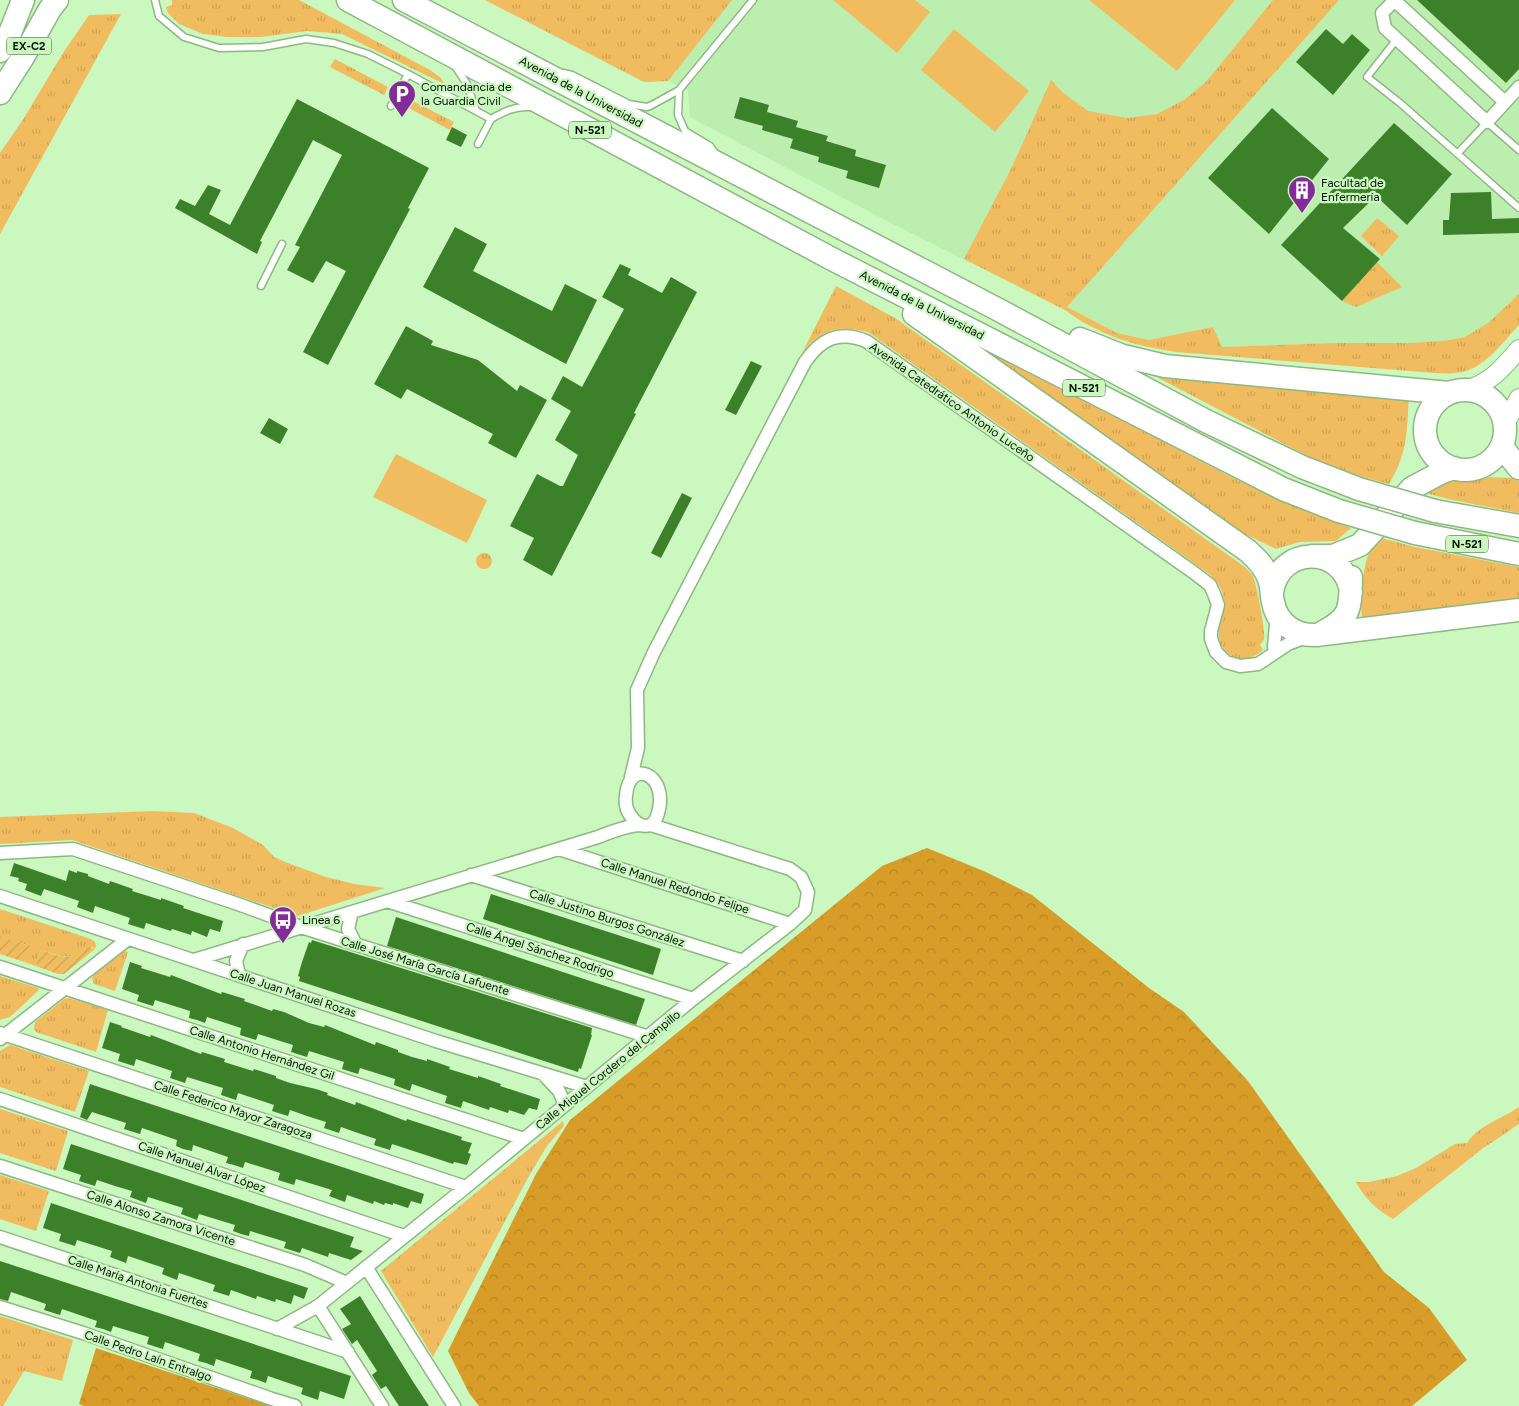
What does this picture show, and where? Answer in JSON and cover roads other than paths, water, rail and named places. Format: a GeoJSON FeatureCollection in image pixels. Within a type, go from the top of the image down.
{"type":"FeatureCollection","features":[{"type":"Feature","properties":{"kind":"highway","name":"EX-C2"},"geometry":{"type":"LineString","coordinates":[[0,51],[10,33],[23,0]]}},
{"type":"Feature","properties":{"kind":"highway","name":"EX-C2"},"geometry":{"type":"LineString","coordinates":[[0,93],[50,9],[58,0]]}},
{"type":"Feature","properties":{"kind":"highway","name":"Avenida de la Universidad"},"geometry":{"type":"LineString","coordinates":[[348,0],[832,259],[1283,489],[1339,511],[1415,533],[1519,554]]}},
{"type":"Feature","properties":{"kind":"highway","name":"Avenida de la Universidad"},"geometry":{"type":"LineString","coordinates":[[404,0],[721,164],[1206,422],[1302,467],[1359,490],[1435,511],[1519,526]]}},
{"type":"Feature","properties":{"kind":"highway"},"geometry":{"type":"LineString","coordinates":[[832,259],[949,338],[1248,551],[1262,564],[1269,578],[1274,603],[1289,628],[1298,632],[1316,634],[1519,610]]}},
{"type":"Feature","properties":{"kind":"highway"},"geometry":{"type":"LineString","coordinates":[[996,309],[1068,334],[1123,356],[1165,366],[1478,392],[1492,400],[1502,412],[1505,424],[1505,438],[1502,447],[1495,457],[1482,466],[1466,470],[1454,468],[1438,459],[1428,444],[1425,427],[1429,412],[1438,400],[1458,391]]}},
{"type":"Feature","properties":{"kind":"highway"},"geometry":{"type":"LineString","coordinates":[[1412,488],[1428,444]]}},
{"type":"Feature","properties":{"kind":"highway"},"geometry":{"type":"LineString","coordinates":[[1502,447],[1519,468]]}},
{"type":"Feature","properties":{"kind":"highway"},"geometry":{"type":"LineString","coordinates":[[1274,603],[1276,577],[1284,567],[1299,558],[1333,556],[1360,545],[1412,488],[1442,472],[1454,468]]}},
{"type":"Feature","properties":{"kind":"highway"},"geometry":{"type":"LineString","coordinates":[[1316,634],[1337,625],[1349,608],[1352,574],[1360,545]]}},
{"type":"Feature","properties":{"kind":"highway"},"geometry":{"type":"LineString","coordinates":[[1312,556],[1328,560],[1338,567],[1348,580],[1351,592]]}},
{"type":"Feature","properties":{"kind":"main road"},"geometry":{"type":"LineString","coordinates":[[1458,391],[1478,386],[1496,375],[1519,349]]}},
{"type":"Feature","properties":{"kind":"main road"},"geometry":{"type":"LineString","coordinates":[[1505,424],[1519,398]]}},
{"type":"Feature","properties":{"kind":"street"},"geometry":{"type":"LineString","coordinates":[[1505,102],[1394,0],[1382,13],[1385,28],[1487,122],[1519,88]]}},
{"type":"Feature","properties":{"kind":"street","name":"Avenida Catedrático Antonio Luceño"},"geometry":{"type":"LineString","coordinates":[[631,777],[638,748],[637,690],[654,652],[805,362],[818,346],[836,336],[855,336],[866,341],[1210,585],[1218,604],[1211,639],[1216,652],[1226,662],[1240,666],[1258,664],[1275,652],[1316,634]]}},
{"type":"Feature","properties":{"kind":"street"},"geometry":{"type":"LineString","coordinates":[[1274,603],[1275,652]]}},
{"type":"Feature","properties":{"kind":"street","name":"Avenida Catedrático Antonio Luceño"},"geometry":{"type":"LineString","coordinates":[[638,748],[652,778]]}},
{"type":"Feature","properties":{"kind":"street"},"geometry":{"type":"LineString","coordinates":[[194,960],[598,837],[612,831],[645,825],[656,819],[659,812],[661,794],[656,780],[646,774],[639,774],[631,777],[628,782],[625,799],[628,813],[632,819],[645,825]]}},
{"type":"Feature","properties":{"kind":"street"},"geometry":{"type":"LineString","coordinates":[[659,812],[675,833]]}},
{"type":"Feature","properties":{"kind":"street"},"geometry":{"type":"LineString","coordinates":[[612,831],[628,813]]}},
{"type":"Feature","properties":{"kind":"street","name":"Calle Miguel Cordero del Campillo"},"geometry":{"type":"LineString","coordinates":[[276,1329],[318,1306],[366,1268],[805,910],[808,892],[801,877],[790,869],[645,825]]}},
{"type":"Feature","properties":{"kind":"street","name":"Calle José María García Lafuente"},"geometry":{"type":"LineString","coordinates":[[0,853],[73,849],[301,927],[649,1037]]}},
{"type":"Feature","properties":{"kind":"street","name":"Calle Manuel Redondo Felipe"},"geometry":{"type":"LineString","coordinates":[[559,849],[790,924]]}},
{"type":"Feature","properties":{"kind":"street","name":"Calle Justino Burgos González"},"geometry":{"type":"LineString","coordinates":[[472,875],[744,961]]}},
{"type":"Feature","properties":{"kind":"street","name":"Calle Juan Manuel Rozas"},"geometry":{"type":"LineString","coordinates":[[0,896],[426,1038],[586,1087]]}},
{"type":"Feature","properties":{"kind":"street","name":"Calle Ángel Sánchez Rodrigo"},"geometry":{"type":"LineString","coordinates":[[387,901],[694,999]]}},
{"type":"Feature","properties":{"kind":"street"},"geometry":{"type":"LineString","coordinates":[[352,912],[348,929],[356,944]]}},
{"type":"Feature","properties":{"kind":"street"},"geometry":{"type":"LineString","coordinates":[[2,1036],[128,939]]}},
{"type":"Feature","properties":{"kind":"street"},"geometry":{"type":"LineString","coordinates":[[239,975],[236,961],[243,944]]}},
{"type":"Feature","properties":{"kind":"street","name":"Calle Antonio Hernández Gil"},"geometry":{"type":"LineString","coordinates":[[0,967],[524,1139]]}},
{"type":"Feature","properties":{"kind":"street","name":"Calle Federico Mayor Zaragoza"},"geometry":{"type":"LineString","coordinates":[[2,1036],[466,1187]]}},
{"type":"Feature","properties":{"kind":"street"},"geometry":{"type":"LineString","coordinates":[[543,1074],[559,1091],[565,1105]]}},
{"type":"Feature","properties":{"kind":"street","name":"Calle Manuel Alvar López"},"geometry":{"type":"LineString","coordinates":[[0,1099],[404,1236]]}},
{"type":"Feature","properties":{"kind":"street","name":"Calle Alonso Zamora Vicente"},"geometry":{"type":"LineString","coordinates":[[0,1166],[322,1272],[347,1283]]}},
{"type":"Feature","properties":{"kind":"street"},"geometry":{"type":"LineString","coordinates":[[438,1177],[447,1201]]}},
{"type":"Feature","properties":{"kind":"street","name":"Calle María Antonia Fuertes"},"geometry":{"type":"LineString","coordinates":[[0,1237],[348,1352]]}},
{"type":"Feature","properties":{"kind":"street"},"geometry":{"type":"LineString","coordinates":[[366,1268],[454,1406]]}},
{"type":"Feature","properties":{"kind":"street"},"geometry":{"type":"LineString","coordinates":[[322,1272],[328,1298]]}},
{"type":"Feature","properties":{"kind":"street"},"geometry":{"type":"LineString","coordinates":[[318,1306],[382,1406]]}},
{"type":"Feature","properties":{"kind":"street","name":"Calle Pedro Laín Entralgo"},"geometry":{"type":"LineString","coordinates":[[0,1307],[295,1406]]}},
{"type":"Feature","properties":{"kind":"lane"},"geometry":{"type":"LineString","coordinates":[[538,70],[572,75],[629,104],[646,107],[679,90],[753,0]]}},
{"type":"Feature","properties":{"kind":"lane"},"geometry":{"type":"LineString","coordinates":[[155,1],[159,16],[184,37],[218,48],[263,48],[306,39],[334,43],[368,54],[491,119]]}},
{"type":"Feature","properties":{"kind":"lane"},"geometry":{"type":"LineString","coordinates":[[1397,39],[1367,77],[1458,153],[1519,208]]}},
{"type":"Feature","properties":{"kind":"lane"},"geometry":{"type":"LineString","coordinates":[[434,46],[454,65],[467,84],[476,111]]}},
{"type":"Feature","properties":{"kind":"lane"},"geometry":{"type":"LineString","coordinates":[[391,106],[408,74]]}},
{"type":"Feature","properties":{"kind":"lane"},"geometry":{"type":"LineString","coordinates":[[679,90],[678,115],[685,131],[710,146],[721,164]]}},
{"type":"Feature","properties":{"kind":"lane"},"geometry":{"type":"LineString","coordinates":[[478,144],[491,119],[504,112],[521,106],[542,108],[558,113]]}},
{"type":"Feature","properties":{"kind":"lane"},"geometry":{"type":"LineString","coordinates":[[1458,153],[1487,122],[1519,150]]}},
{"type":"Feature","properties":{"kind":"lane"},"geometry":{"type":"LineString","coordinates":[[261,286],[282,244]]}},
{"type":"Feature","properties":{"kind":"place","name":"Comandancia de la Guardia Civil"},"geometry":{"type":"Point","coordinates":[402,118]}},
{"type":"Feature","properties":{"kind":"place","name":"Facultad de Enfermería"},"geometry":{"type":"Point","coordinates":[1302,214]}},
{"type":"Feature","properties":{"kind":"place","name":"Linea 6"},"geometry":{"type":"Point","coordinates":[283,944]}}]}
